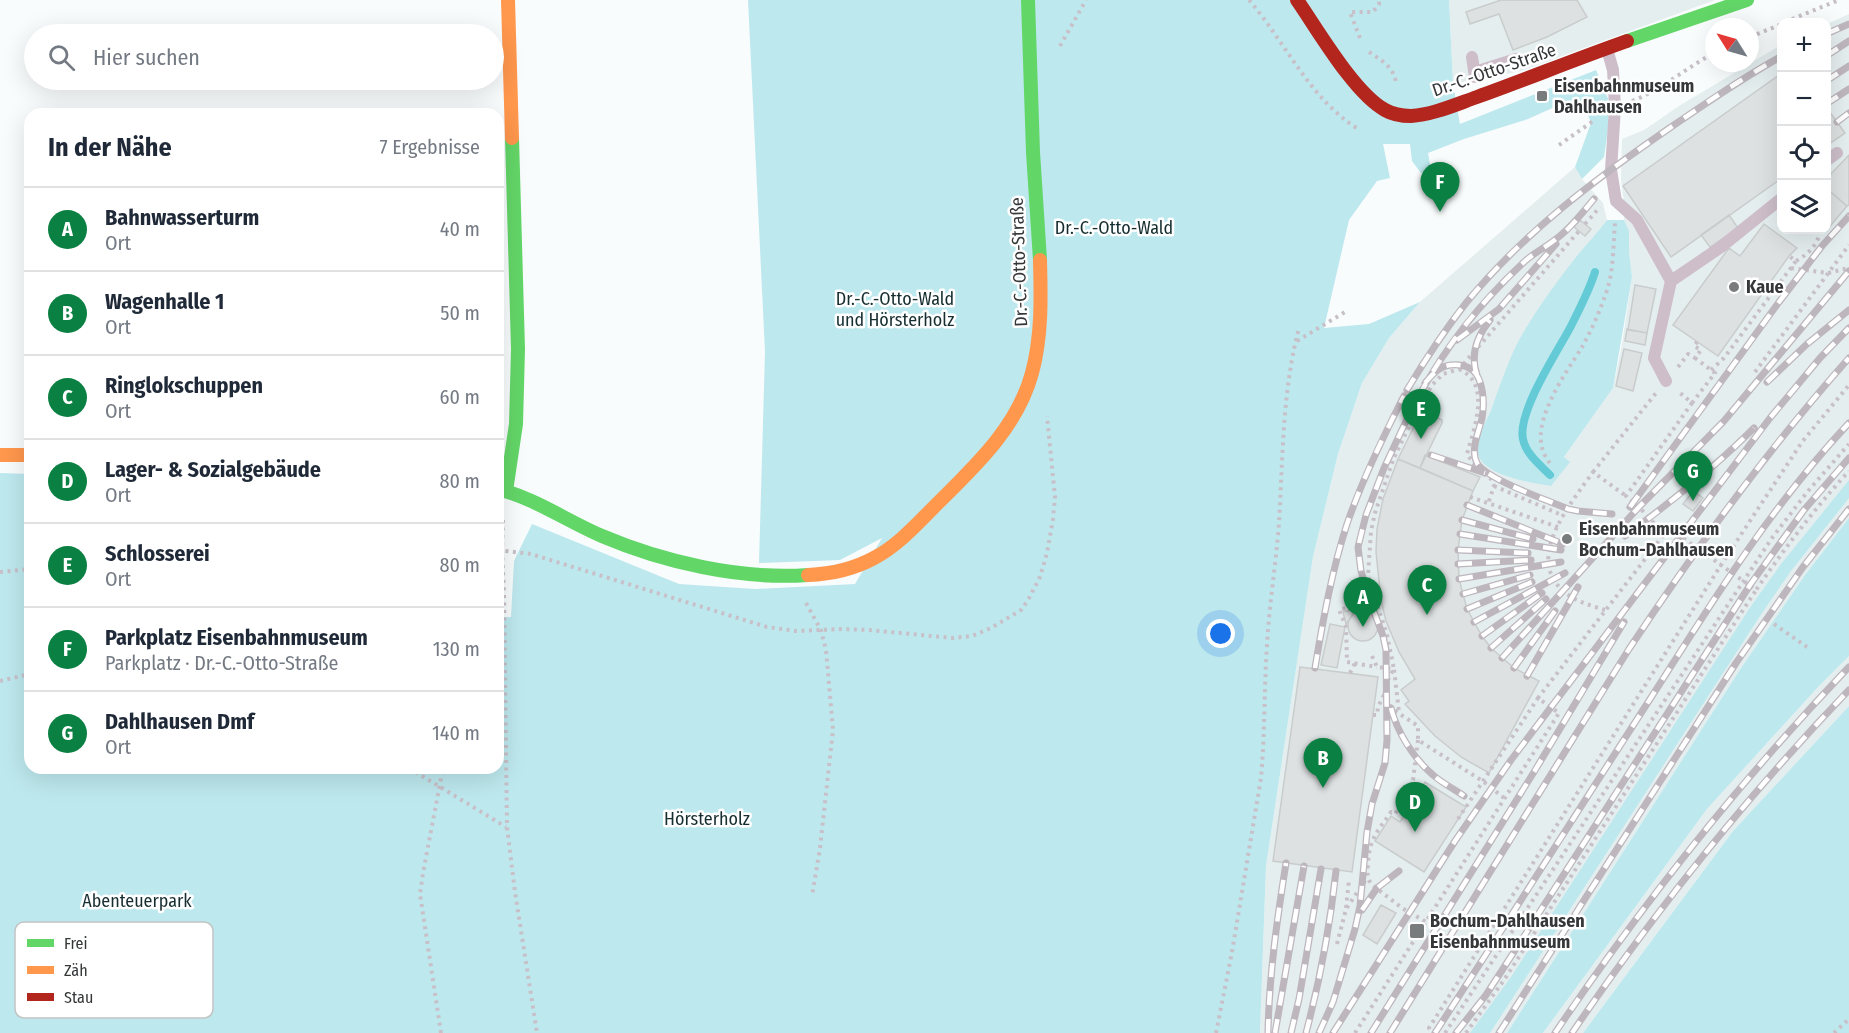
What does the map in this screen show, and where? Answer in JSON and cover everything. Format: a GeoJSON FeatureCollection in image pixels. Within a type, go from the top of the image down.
{"type":"FeatureCollection","features":[{"type":"Feature","properties":{"kind":"street"},"geometry":{"type":"LineString","coordinates":[[504,481],[516,424],[518,349],[508,0]]}},
{"type":"Feature","properties":{"kind":"street","name":"Dr.-C.-Otto-Straße"},"geometry":{"type":"LineString","coordinates":[[504,491],[545,507],[602,536],[638,549],[703,567],[758,574],[790,576],[831,573],[872,560],[913,527],[986,455],[1007,426],[1023,399],[1036,354],[1042,314],[1028,0]]}},
{"type":"Feature","properties":{"kind":"street"},"geometry":{"type":"LineString","coordinates":[[1297,0],[1354,82],[1374,103],[1398,115]]}},
{"type":"Feature","properties":{"kind":"street","name":"Dr.-C.-Otto-Straße"},"geometry":{"type":"LineString","coordinates":[[1398,115],[1413,116],[1442,109],[1607,48],[1747,0]]}},
{"type":"Feature","properties":{"kind":"street"},"geometry":{"type":"LineString","coordinates":[[0,454],[24,455]]}},
{"type":"Feature","properties":{"kind":"lane"},"geometry":{"type":"LineString","coordinates":[[1607,48],[1613,70],[1615,107],[1611,170],[1616,201],[1637,220],[1671,280],[1654,358],[1666,381]]}},
{"type":"Feature","properties":{"kind":"lane"},"geometry":{"type":"LineString","coordinates":[[1472,57],[1478,96]]}},
{"type":"Feature","properties":{"kind":"lane"},"geometry":{"type":"LineString","coordinates":[[1474,72],[1516,58]]}},
{"type":"Feature","properties":{"kind":"lane"},"geometry":{"type":"LineString","coordinates":[[1831,158],[1837,153]]}},
{"type":"Feature","properties":{"kind":"lane"},"geometry":{"type":"LineString","coordinates":[[1671,280],[1721,247],[1777,202]]}},
{"type":"Feature","properties":{"kind":"path"},"geometry":{"type":"LineString","coordinates":[[1249,0],[1323,101],[1345,121]]}},
{"type":"Feature","properties":{"kind":"path"},"geometry":{"type":"LineString","coordinates":[[1360,39],[1350,12],[1373,12],[1379,0]]}},
{"type":"Feature","properties":{"kind":"path"},"geometry":{"type":"LineString","coordinates":[[1795,18],[1839,0]]}},
{"type":"Feature","properties":{"kind":"path"},"geometry":{"type":"LineString","coordinates":[[1759,33],[1777,26]]}},
{"type":"Feature","properties":{"kind":"path"},"geometry":{"type":"LineString","coordinates":[[1364,48],[1388,65],[1395,73],[1398,115]]}},
{"type":"Feature","properties":{"kind":"path"},"geometry":{"type":"LineString","coordinates":[[1559,145],[1615,107],[1640,98],[1705,58]]}},
{"type":"Feature","properties":{"kind":"path"},"geometry":{"type":"LineString","coordinates":[[1550,463],[1543,455],[1541,441],[1543,425],[1556,387],[1582,346],[1606,293],[1611,274],[1616,212]]}},
{"type":"Feature","properties":{"kind":"path"},"geometry":{"type":"LineString","coordinates":[[1399,713],[1387,635],[1368,576],[1371,531],[1393,460],[1432,385],[1443,374],[1459,369],[1579,231]]}},
{"type":"Feature","properties":{"kind":"path"},"geometry":{"type":"LineString","coordinates":[[1711,370],[1724,358],[1796,261],[1808,254],[1818,242],[1820,234]]}},
{"type":"Feature","properties":{"kind":"path"},"geometry":{"type":"LineString","coordinates":[[1755,372],[1849,245]]}},
{"type":"Feature","properties":{"kind":"path"},"geometry":{"type":"LineString","coordinates":[[1789,256],[1796,261]]}},
{"type":"Feature","properties":{"kind":"path"},"geometry":{"type":"LineString","coordinates":[[1791,268],[1828,273],[1849,268]]}},
{"type":"Feature","properties":{"kind":"path"},"geometry":{"type":"LineString","coordinates":[[1296,341],[1345,312]]}},
{"type":"Feature","properties":{"kind":"path"},"geometry":{"type":"LineString","coordinates":[[1216,1033],[1261,778],[1267,646],[1279,525],[1283,425],[1290,365],[1299,328]]}},
{"type":"Feature","properties":{"kind":"path"},"geometry":{"type":"LineString","coordinates":[[1695,358],[1701,350],[1694,346],[1697,342]]}},
{"type":"Feature","properties":{"kind":"path"},"geometry":{"type":"LineString","coordinates":[[1605,610],[1572,597],[1553,579],[1548,554],[1552,539],[1593,472],[1688,354],[1715,373],[1626,496]]}},
{"type":"Feature","properties":{"kind":"path"},"geometry":{"type":"LineString","coordinates":[[1459,369],[1472,378],[1478,393],[1477,417],[1467,454],[1478,470],[1491,479],[1494,486],[1488,504]]}},
{"type":"Feature","properties":{"kind":"path"},"geometry":{"type":"LineString","coordinates":[[1666,381],[1692,403]]}},
{"type":"Feature","properties":{"kind":"path"},"geometry":{"type":"LineString","coordinates":[[1436,1033],[1429,1028],[1721,565],[1802,442],[1849,385]]}},
{"type":"Feature","properties":{"kind":"path"},"geometry":{"type":"LineString","coordinates":[[1445,1033],[1743,580],[1808,491],[1849,444]]}},
{"type":"Feature","properties":{"kind":"path"},"geometry":{"type":"LineString","coordinates":[[1466,1033],[1504,980],[1783,550],[1849,471]]}},
{"type":"Feature","properties":{"kind":"path"},"geometry":{"type":"LineString","coordinates":[[1593,472],[1639,507],[1664,534]]}},
{"type":"Feature","properties":{"kind":"path"},"geometry":{"type":"LineString","coordinates":[[1494,486],[1564,516]]}},
{"type":"Feature","properties":{"kind":"path"},"geometry":{"type":"LineString","coordinates":[[1470,497],[1558,527]]}},
{"type":"Feature","properties":{"kind":"path"},"geometry":{"type":"LineString","coordinates":[[1458,819],[1539,698],[1669,528],[1756,590]]}},
{"type":"Feature","properties":{"kind":"path"},"geometry":{"type":"LineString","coordinates":[[504,551],[531,554],[767,627],[795,631],[821,630],[826,650],[833,730],[820,848],[812,896]]}},
{"type":"Feature","properties":{"kind":"path"},"geometry":{"type":"LineString","coordinates":[[0,572],[24,570]]}},
{"type":"Feature","properties":{"kind":"path"},"geometry":{"type":"LineString","coordinates":[[504,594],[507,827],[514,892],[537,1033]]}},
{"type":"Feature","properties":{"kind":"path"},"geometry":{"type":"LineString","coordinates":[[1374,600],[1339,610],[1346,626],[1347,662],[1394,669]]}},
{"type":"Feature","properties":{"kind":"path"},"geometry":{"type":"LineString","coordinates":[[1774,624],[1807,647]]}},
{"type":"Feature","properties":{"kind":"path"},"geometry":{"type":"LineString","coordinates":[[1372,656],[1377,667]]}},
{"type":"Feature","properties":{"kind":"path"},"geometry":{"type":"LineString","coordinates":[[1350,674],[1355,663]]}},
{"type":"Feature","properties":{"kind":"path"},"geometry":{"type":"LineString","coordinates":[[1373,715],[1377,715],[1386,681],[1394,669]]}},
{"type":"Feature","properties":{"kind":"path"},"geometry":{"type":"LineString","coordinates":[[0,681],[24,675]]}},
{"type":"Feature","properties":{"kind":"path"},"geometry":{"type":"LineString","coordinates":[[1346,909],[1367,878],[1369,849],[1373,838],[1391,812],[1395,814],[1413,780],[1419,724],[1387,704],[1384,695]]}},
{"type":"Feature","properties":{"kind":"path"},"geometry":{"type":"LineString","coordinates":[[1355,1033],[1559,713],[1539,698]]}},
{"type":"Feature","properties":{"kind":"path"},"geometry":{"type":"LineString","coordinates":[[1418,740],[1484,782],[1504,798]]}},
{"type":"Feature","properties":{"kind":"path"},"geometry":{"type":"LineString","coordinates":[[418,774],[507,827]]}},
{"type":"Feature","properties":{"kind":"path"},"geometry":{"type":"LineString","coordinates":[[441,1033],[420,894],[442,774]]}},
{"type":"Feature","properties":{"kind":"path"},"geometry":{"type":"LineString","coordinates":[[1367,878],[1371,884],[1402,908],[1426,922]]}},
{"type":"Feature","properties":{"kind":"path"},"geometry":{"type":"LineString","coordinates":[[1337,944],[1346,909],[1349,880]]}},
{"type":"Feature","properties":{"kind":"path"},"geometry":{"type":"LineString","coordinates":[[1834,1033],[1849,1019]]}},
{"type":"Feature","properties":{"kind":"shaded area"},"geometry":{"type":"Polygon","coordinates":[[[1449,0],[1715,0],[1521,71],[1453,84],[1449,0]]]}},
{"type":"Feature","properties":{"kind":"shaded area","name":"Eisenbahnmuseum Bochum-Dahlhausen"},"geometry":{"type":"Polygon","coordinates":[[[1849,14],[1849,518],[1805,575],[1741,668],[1507,1033],[1260,1033],[1266,866],[1313,557],[1338,454],[1362,383],[1389,338],[1420,302],[1575,167],[1582,179],[1603,203],[1607,220],[1593,240],[1570,265],[1519,342],[1481,434],[1569,462],[1564,457],[1613,388],[1622,344],[1632,277],[1629,232],[1624,220],[1621,180],[1622,139],[1644,130],[1736,72],[1759,72],[1759,58],[1777,47],[1777,234],[1831,234],[1831,22],[1849,14]]]}},
{"type":"Feature","properties":{"kind":"shaded area"},"geometry":{"type":"Polygon","coordinates":[[[1849,656],[1849,706],[1733,831],[1583,1033],[1543,1033],[1707,809],[1849,656]]]}},
{"type":"Feature","properties":{"kind":"green space"},"geometry":{"type":"Polygon","coordinates":[[[748,0],[1449,0],[1453,84],[1460,124],[1596,70],[1609,101],[1604,157],[1582,179],[1575,167],[1591,123],[1588,115],[1576,113],[1568,101],[1528,119],[1428,153],[1431,170],[1421,173],[1412,161],[1410,144],[1383,144],[1390,178],[1377,181],[1349,220],[1324,328],[1369,324],[1420,302],[1389,338],[1362,383],[1338,454],[1313,557],[1266,866],[1260,1033],[0,1033],[0,473],[24,474],[24,774],[504,774],[504,617],[511,617],[514,561],[532,524],[679,584],[755,589],[855,584],[882,538],[840,560],[759,563],[765,352],[748,0]]]}},
{"type":"Feature","properties":{"kind":"green space"},"geometry":{"type":"Polygon","coordinates":[[[1607,220],[1624,220],[1629,231],[1632,277],[1613,388],[1564,457],[1570,462],[1551,486],[1499,473],[1482,462],[1477,449],[1510,359],[1523,332],[1542,303],[1607,220]]]}},
{"type":"Feature","properties":{"kind":"green space"},"geometry":{"type":"Polygon","coordinates":[[[1849,480],[1849,498],[1791,571],[1762,613],[1490,1033],[1470,1033],[1511,977],[1751,606],[1781,564],[1849,480]]]}},
{"type":"Feature","properties":{"kind":"green space"},"geometry":{"type":"Polygon","coordinates":[[[1849,518],[1849,656],[1707,809],[1543,1033],[1507,1033],[1741,668],[1805,575],[1849,518]]]}},
{"type":"Feature","properties":{"kind":"green space"},"geometry":{"type":"Polygon","coordinates":[[[1849,706],[1849,1033],[1583,1033],[1733,831],[1849,706]]]}},
{"type":"Feature","properties":{"kind":"building"},"geometry":{"type":"Polygon","coordinates":[[[1501,0],[1577,0],[1587,17],[1547,37],[1513,50],[1499,14],[1470,24],[1466,12],[1501,0]]]}},
{"type":"Feature","properties":{"kind":"building"},"geometry":{"type":"Polygon","coordinates":[[[1777,77],[1777,182],[1671,257],[1623,186],[1777,77]]]}},
{"type":"Feature","properties":{"kind":"building"},"geometry":{"type":"Polygon","coordinates":[[[1831,114],[1845,133],[1831,143],[1831,114]]]}},
{"type":"Feature","properties":{"kind":"building"},"geometry":{"type":"Polygon","coordinates":[[[1849,155],[1849,205],[1847,206],[1831,192],[1831,174],[1849,155]]]}},
{"type":"Feature","properties":{"kind":"building"},"geometry":{"type":"Polygon","coordinates":[[[1831,192],[1847,206],[1831,225],[1831,192]]]}},
{"type":"Feature","properties":{"kind":"building"},"geometry":{"type":"Polygon","coordinates":[[[1729,215],[1738,228],[1710,247],[1701,235],[1729,215]]]}},
{"type":"Feature","properties":{"kind":"building"},"geometry":{"type":"Polygon","coordinates":[[[1580,220],[1591,229],[1585,236],[1574,227],[1580,220]]]}},
{"type":"Feature","properties":{"kind":"building","name":"Kaue"},"geometry":{"type":"Polygon","coordinates":[[[1764,224],[1797,248],[1718,356],[1673,325],[1729,248],[1740,256],[1764,224]]]}},
{"type":"Feature","properties":{"kind":"building"},"geometry":{"type":"Polygon","coordinates":[[[1635,285],[1656,289],[1647,333],[1628,330],[1635,285]]]}},
{"type":"Feature","properties":{"kind":"building"},"geometry":{"type":"Polygon","coordinates":[[[1627,329],[1647,333],[1645,345],[1625,341],[1627,329]]]}},
{"type":"Feature","properties":{"kind":"building"},"geometry":{"type":"Polygon","coordinates":[[[1624,349],[1642,353],[1633,391],[1616,386],[1624,349]]]}},
{"type":"Feature","properties":{"kind":"building"},"geometry":{"type":"Polygon","coordinates":[[[1422,410],[1442,420],[1442,423],[1420,468],[1398,459],[1422,410]]]}},
{"type":"Feature","properties":{"kind":"building"},"geometry":{"type":"Polygon","coordinates":[[[1425,455],[1480,477],[1473,491],[1420,468],[1425,455]]]}},
{"type":"Feature","properties":{"kind":"building"},"geometry":{"type":"Polygon","coordinates":[[[1398,459],[1473,491],[1462,520],[1458,550],[1459,579],[1467,609],[1491,648],[1514,668],[1539,681],[1489,773],[1461,757],[1435,736],[1405,704],[1409,701],[1401,690],[1415,679],[1399,652],[1386,621],[1381,600],[1376,552],[1377,529],[1383,499],[1398,459]]]}},
{"type":"Feature","properties":{"kind":"building"},"geometry":{"type":"Polygon","coordinates":[[[1693,491],[1703,498],[1693,511],[1683,504],[1693,491]]]}},
{"type":"Feature","properties":{"kind":"building"},"geometry":{"type":"Polygon","coordinates":[[[1365,606],[1366,611],[1354,613],[1346,624],[1343,612],[1365,606]]]}},
{"type":"Feature","properties":{"kind":"building"},"geometry":{"type":"Polygon","coordinates":[[[1363,611],[1374,615],[1378,626],[1374,637],[1363,641],[1352,637],[1348,626],[1352,615],[1363,611]]]}},
{"type":"Feature","properties":{"kind":"building"},"geometry":{"type":"Polygon","coordinates":[[[1330,624],[1345,627],[1337,668],[1321,665],[1330,624]]]}},
{"type":"Feature","properties":{"kind":"building"},"geometry":{"type":"Polygon","coordinates":[[[1300,667],[1378,677],[1352,872],[1273,861],[1300,667]]]}},
{"type":"Feature","properties":{"kind":"building"},"geometry":{"type":"Polygon","coordinates":[[[1425,782],[1466,807],[1424,872],[1375,841],[1391,816],[1400,822],[1425,782]]]}},
{"type":"Feature","properties":{"kind":"building"},"geometry":{"type":"Polygon","coordinates":[[[1381,905],[1396,913],[1377,944],[1363,935],[1381,905]]]}},
{"type":"Feature","properties":{"kind":"waterway"},"geometry":{"type":"LineString","coordinates":[[1550,475],[1527,449],[1523,439],[1526,413],[1540,382],[1578,313],[1595,272]]}},
{"type":"Feature","properties":{"kind":"railway"},"geometry":{"type":"LineString","coordinates":[[1831,32],[1849,24]]}},
{"type":"Feature","properties":{"kind":"railway"},"geometry":{"type":"LineString","coordinates":[[1831,53],[1849,41]]}},
{"type":"Feature","properties":{"kind":"railway"},"geometry":{"type":"LineString","coordinates":[[1407,390],[1466,303],[1513,252],[1538,229],[1590,185],[1646,145],[1727,89],[1777,59]]}},
{"type":"Feature","properties":{"kind":"railway"},"geometry":{"type":"LineString","coordinates":[[1831,78],[1849,66]]}},
{"type":"Feature","properties":{"kind":"railway"},"geometry":{"type":"LineString","coordinates":[[1831,101],[1849,89]]}},
{"type":"Feature","properties":{"kind":"railway"},"geometry":{"type":"LineString","coordinates":[[1837,122],[1849,113]]}},
{"type":"Feature","properties":{"kind":"railway"},"geometry":{"type":"LineString","coordinates":[[1419,396],[1441,359],[1479,309],[1527,259],[1567,230],[1594,199]]}},
{"type":"Feature","properties":{"kind":"railway"},"geometry":{"type":"LineString","coordinates":[[1630,507],[1779,302],[1822,246],[1849,216]]}},
{"type":"Feature","properties":{"kind":"railway"},"geometry":{"type":"LineString","coordinates":[[1457,340],[1499,309],[1556,244]]}},
{"type":"Feature","properties":{"kind":"railway"},"geometry":{"type":"LineString","coordinates":[[1502,658],[1639,507],[1724,421],[1849,271]]}},
{"type":"Feature","properties":{"kind":"railway"},"geometry":{"type":"LineString","coordinates":[[1767,382],[1807,344],[1849,310]]}},
{"type":"Feature","properties":{"kind":"railway"},"geometry":{"type":"LineString","coordinates":[[1477,375],[1474,360],[1476,346],[1490,320]]}},
{"type":"Feature","properties":{"kind":"railway"},"geometry":{"type":"LineString","coordinates":[[1333,1033],[1455,841],[1511,760],[1770,418],[1820,358],[1849,328]]}},
{"type":"Feature","properties":{"kind":"railway"},"geometry":{"type":"LineString","coordinates":[[1390,1033],[1654,611],[1761,463],[1849,358]]}},
{"type":"Feature","properties":{"kind":"railway"},"geometry":{"type":"LineString","coordinates":[[1425,383],[1443,367],[1460,365],[1472,370],[1478,377],[1483,396],[1482,418],[1474,452],[1477,463],[1505,483],[1568,509],[1612,514]]}},
{"type":"Feature","properties":{"kind":"railway"},"geometry":{"type":"LineString","coordinates":[[1315,668],[1332,577],[1347,524],[1373,459],[1404,396]]}},
{"type":"Feature","properties":{"kind":"railway"},"geometry":{"type":"LineString","coordinates":[[1319,1033],[1333,1002],[1355,929],[1360,906],[1367,832],[1372,804],[1385,763],[1387,740],[1386,650],[1361,571],[1358,547],[1366,515],[1384,468],[1415,402]]}},
{"type":"Feature","properties":{"kind":"railway"},"geometry":{"type":"LineString","coordinates":[[1435,1033],[1720,590],[1794,487],[1849,423]]}},
{"type":"Feature","properties":{"kind":"railway"},"geometry":{"type":"LineString","coordinates":[[1625,536],[1692,484],[1754,428]]}},
{"type":"Feature","properties":{"kind":"railway"},"geometry":{"type":"LineString","coordinates":[[1431,455],[1485,473]]}},
{"type":"Feature","properties":{"kind":"railway"},"geometry":{"type":"LineString","coordinates":[[1456,1033],[1486,995],[1750,585],[1804,510],[1849,458]]}},
{"type":"Feature","properties":{"kind":"railway"},"geometry":{"type":"LineString","coordinates":[[1467,505],[1563,544]]}},
{"type":"Feature","properties":{"kind":"railway"},"geometry":{"type":"LineString","coordinates":[[1499,1033],[1736,663],[1803,567],[1849,509]]}},
{"type":"Feature","properties":{"kind":"railway"},"geometry":{"type":"LineString","coordinates":[[1462,520],[1533,539]]}},
{"type":"Feature","properties":{"kind":"railway"},"geometry":{"type":"LineString","coordinates":[[1460,534],[1561,550]]}},
{"type":"Feature","properties":{"kind":"railway"},"geometry":{"type":"LineString","coordinates":[[1458,550],[1528,553]]}},
{"type":"Feature","properties":{"kind":"railway"},"geometry":{"type":"LineString","coordinates":[[1458,564],[1531,560]]}},
{"type":"Feature","properties":{"kind":"railway"},"geometry":{"type":"LineString","coordinates":[[1459,579],[1561,562]]}},
{"type":"Feature","properties":{"kind":"railway"},"geometry":{"type":"LineString","coordinates":[[1474,622],[1565,573]]}},
{"type":"Feature","properties":{"kind":"railway"},"geometry":{"type":"LineString","coordinates":[[1463,594],[1530,575]]}},
{"type":"Feature","properties":{"kind":"railway"},"geometry":{"type":"LineString","coordinates":[[1467,609],[1532,582]]}},
{"type":"Feature","properties":{"kind":"railway"},"geometry":{"type":"LineString","coordinates":[[1527,676],[1578,587]]}},
{"type":"Feature","properties":{"kind":"railway"},"geometry":{"type":"LineString","coordinates":[[1482,636],[1542,593]]}},
{"type":"Feature","properties":{"kind":"railway"},"geometry":{"type":"LineString","coordinates":[[1491,648],[1546,599]]}},
{"type":"Feature","properties":{"kind":"railway"},"geometry":{"type":"LineString","coordinates":[[1514,668],[1555,611]]}},
{"type":"Feature","properties":{"kind":"railway"},"geometry":{"type":"LineString","coordinates":[[1371,1033],[1534,772],[1624,622]]}},
{"type":"Feature","properties":{"kind":"railway"},"geometry":{"type":"LineString","coordinates":[[1555,1033],[1623,937],[1694,844],[1769,754],[1849,667]]}},
{"type":"Feature","properties":{"kind":"railway"},"geometry":{"type":"LineString","coordinates":[[1572,1033],[1636,943],[1703,855],[1774,771],[1849,690]]}},
{"type":"Feature","properties":{"kind":"railway"},"geometry":{"type":"LineString","coordinates":[[1391,708],[1402,736],[1419,761],[1437,778],[1464,796]]}},
{"type":"Feature","properties":{"kind":"railway"},"geometry":{"type":"LineString","coordinates":[[1268,1033],[1274,948],[1286,863]]}},
{"type":"Feature","properties":{"kind":"railway"},"geometry":{"type":"LineString","coordinates":[[1275,1033],[1304,866]]}},
{"type":"Feature","properties":{"kind":"railway"},"geometry":{"type":"LineString","coordinates":[[1291,1033],[1321,869]]}},
{"type":"Feature","properties":{"kind":"railway"},"geometry":{"type":"LineString","coordinates":[[1306,1033],[1324,953],[1336,871]]}},
{"type":"Feature","properties":{"kind":"railway"},"geometry":{"type":"LineString","coordinates":[[1362,910],[1377,888],[1399,871]]}},
{"type":"Feature","properties":{"kind":"traffic: fast"},"geometry":{"type":"LineString","coordinates":[[1028,0],[1033,152],[1040,260]]}},
{"type":"Feature","properties":{"kind":"traffic: fast"},"geometry":{"type":"LineString","coordinates":[[1627,41],[1747,0]]}},
{"type":"Feature","properties":{"kind":"traffic: fast"},"geometry":{"type":"LineString","coordinates":[[506,491],[516,424],[518,349],[512,138]]}},
{"type":"Feature","properties":{"kind":"traffic: fast"},"geometry":{"type":"LineString","coordinates":[[504,491],[538,504],[602,536],[650,554],[729,572],[782,576],[808,575]]}},
{"type":"Feature","properties":{"kind":"traffic: slow"},"geometry":{"type":"LineString","coordinates":[[508,0],[512,138]]}},
{"type":"Feature","properties":{"kind":"traffic: slow"},"geometry":{"type":"LineString","coordinates":[[808,575],[850,568],[890,548],[912,529],[992,447],[1016,412],[1032,373],[1038,345],[1040,317],[1040,260]]}},
{"type":"Feature","properties":{"kind":"traffic: slow"},"geometry":{"type":"LineString","coordinates":[[0,455],[24,455]]}},
{"type":"Feature","properties":{"kind":"traffic: jam"},"geometry":{"type":"LineString","coordinates":[[1297,0],[1337,60],[1361,90],[1385,110],[1404,116],[1427,114],[1444,109],[1627,41]]}},
{"type":"Feature","properties":{"kind":"place","name":"Eisenbahnmuseum Dahlhausen"},"geometry":{"type":"Point","coordinates":[1542,96]}},
{"type":"Feature","properties":{"kind":"place","name":"Parkplatz Eisenbahnmuseum"},"geometry":{"type":"Point","coordinates":[1440,212]}},
{"type":"Feature","properties":{"kind":"place","name":"Kaue"},"geometry":{"type":"Point","coordinates":[1734,287]}},
{"type":"Feature","properties":{"kind":"place","name":"Schlosserei"},"geometry":{"type":"Point","coordinates":[1421,439]}},
{"type":"Feature","properties":{"kind":"place","name":"Dahlhausen Dmf"},"geometry":{"type":"Point","coordinates":[1693,501]}},
{"type":"Feature","properties":{"kind":"place","name":"Eisenbahnmuseum Bochum-Dahlhausen"},"geometry":{"type":"Point","coordinates":[1567,539]}},
{"type":"Feature","properties":{"kind":"place","name":"Ringlokschuppen"},"geometry":{"type":"Point","coordinates":[1427,615]}},
{"type":"Feature","properties":{"kind":"place","name":"Bahnwasserturm"},"geometry":{"type":"Point","coordinates":[1363,627]}},
{"type":"Feature","properties":{"kind":"place","name":"Wagenhalle 1"},"geometry":{"type":"Point","coordinates":[1323,788]}},
{"type":"Feature","properties":{"kind":"place","name":"Lager- & Sozialgebäude"},"geometry":{"type":"Point","coordinates":[1415,832]}},
{"type":"Feature","properties":{"kind":"place","name":"Bochum-Dahlhausen Eisenbahnmuseum"},"geometry":{"type":"Point","coordinates":[1417,931]}},
{"type":"Feature","properties":{"kind":"park label","name":"Dr.-C.-Otto-Wald"},"geometry":{"type":"Point","coordinates":[1114,228]}},
{"type":"Feature","properties":{"kind":"park label","name":"Dr.-C.-Otto-Wald und Hörsterholz"},"geometry":{"type":"Point","coordinates":[895,309]}},
{"type":"Feature","properties":{"kind":"park label","name":"Hörsterholz"},"geometry":{"type":"Point","coordinates":[707,819]}},
{"type":"Feature","properties":{"kind":"park label","name":"Abenteuerpark"},"geometry":{"type":"Point","coordinates":[137,901]}}]}
